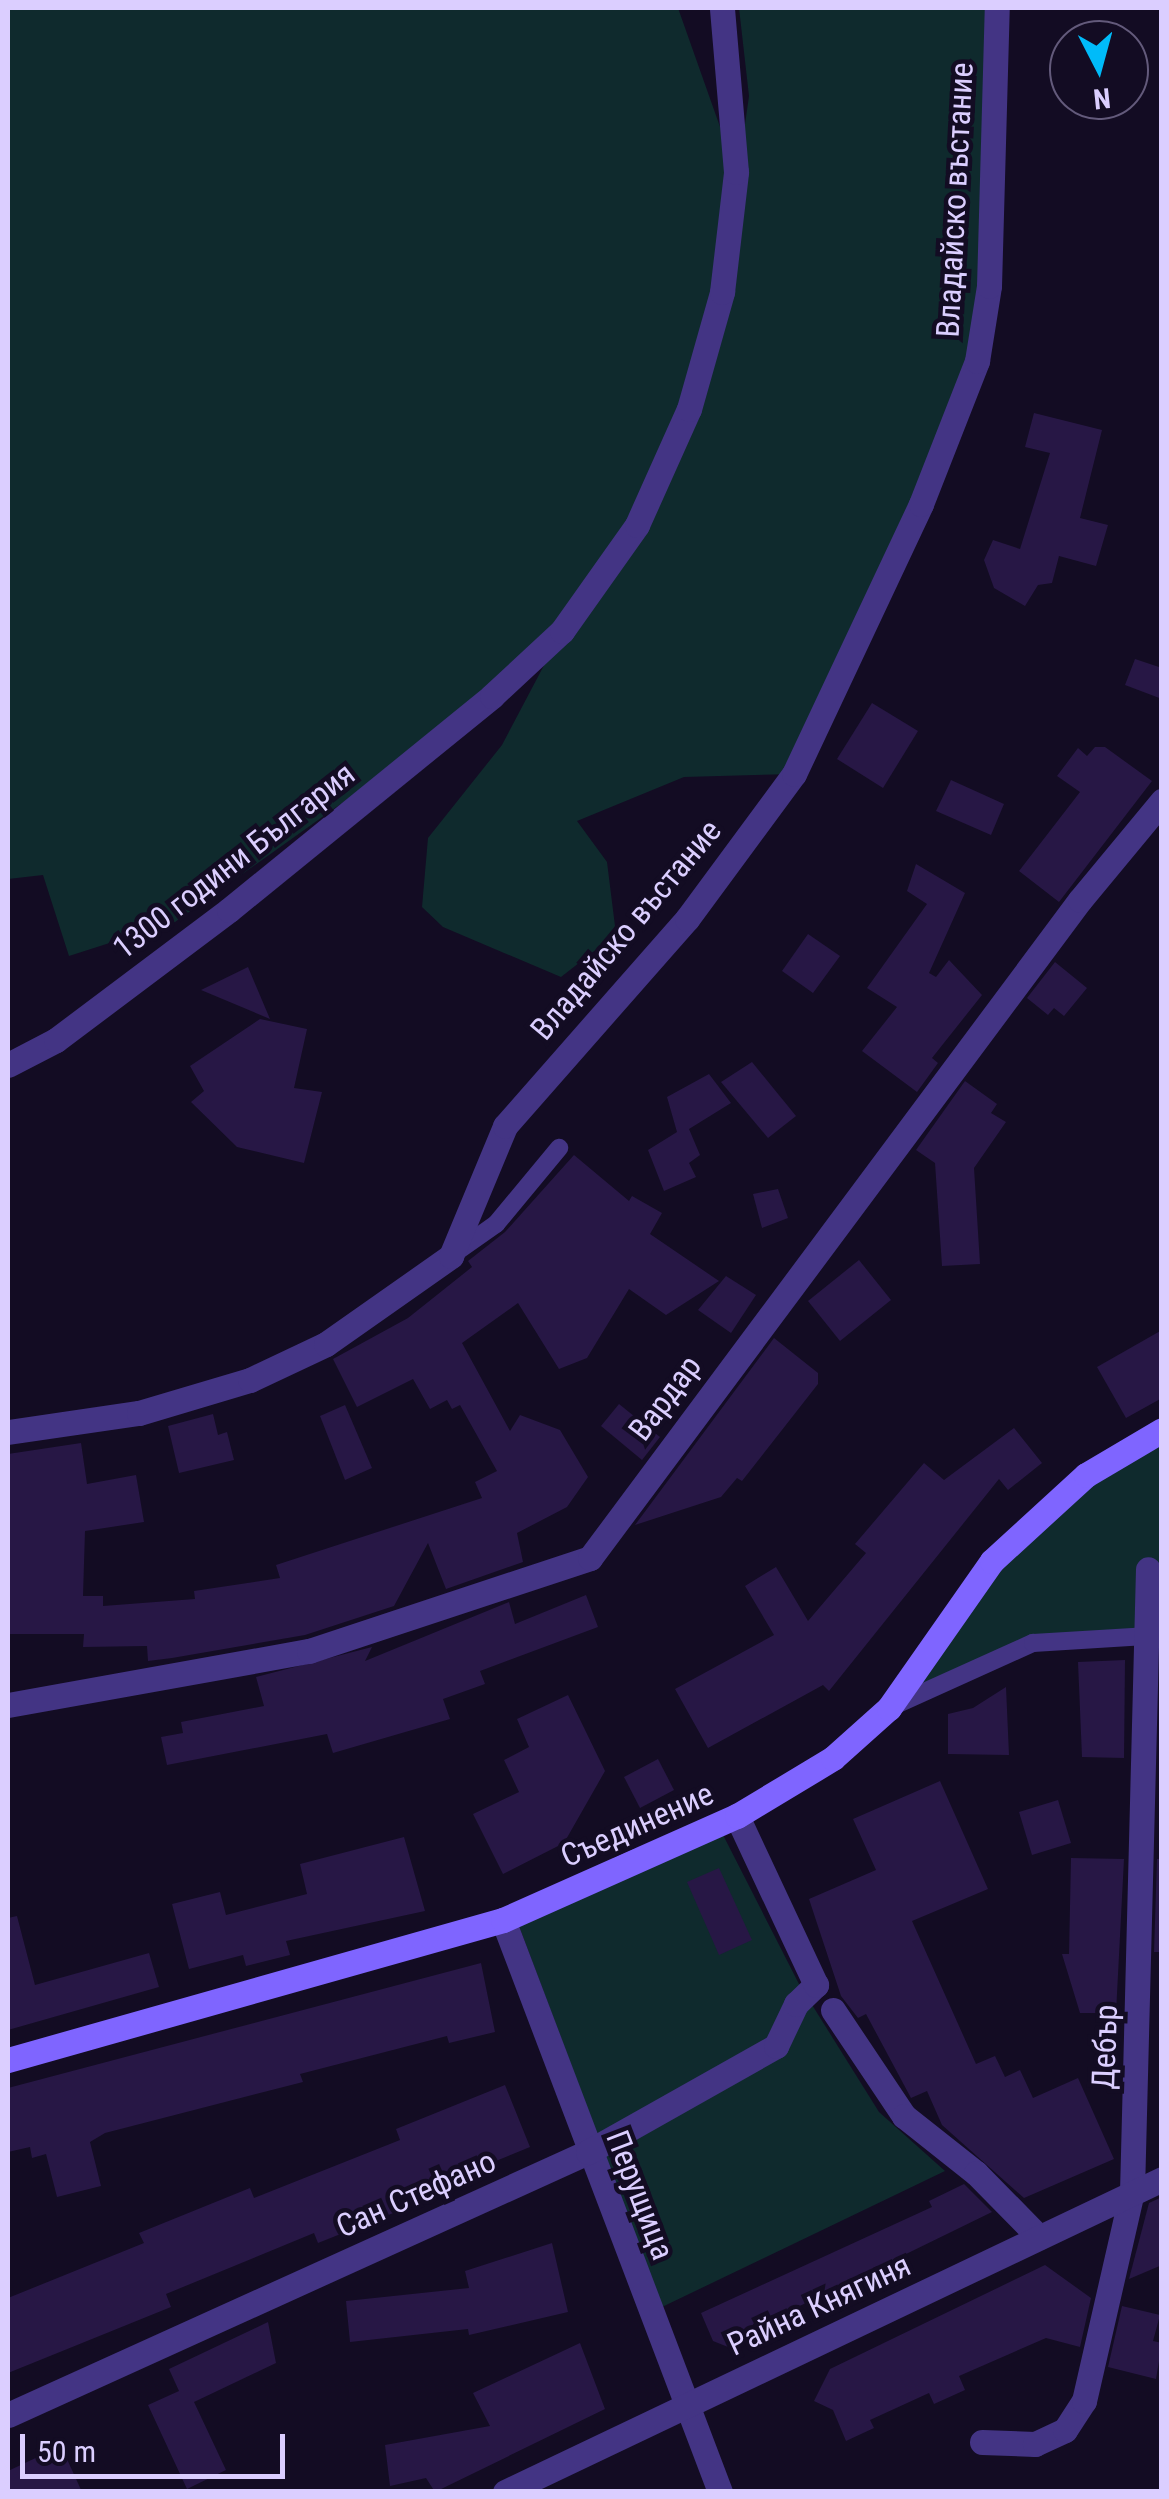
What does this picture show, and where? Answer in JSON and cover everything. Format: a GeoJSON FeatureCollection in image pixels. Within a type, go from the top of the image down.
{"type":"FeatureCollection","features":[{"type":"Feature","properties":{"kind":"street","name":"1300 години България"},"geometry":{"type":"LineString","coordinates":[[8,1065],[56,1040],[229,910],[492,696],[562,631],[637,525],[690,409],[722,292],[736,172],[722,8]]}},
{"type":"Feature","properties":{"kind":"street","name":"Владайско въстание"},"geometry":{"type":"LineString","coordinates":[[451,1256],[505,1126],[687,918],[794,774],[921,504],[977,361],[983,324],[998,8]]}},
{"type":"Feature","properties":{"kind":"street","name":"Вардар"},"geometry":{"type":"LineString","coordinates":[[8,1705],[308,1651],[590,1558],[1080,900],[1162,802]]}},
{"type":"Feature","properties":{"kind":"street"},"geometry":{"type":"LineString","coordinates":[[8,1432],[139,1413],[250,1380],[326,1344],[451,1256]]}},
{"type":"Feature","properties":{"kind":"street","name":"Съединение"},"geometry":{"type":"LineString","coordinates":[[8,2060],[503,1920],[737,1816],[832,1758],[890,1708],[992,1561],[1086,1475],[1162,1430]]}},
{"type":"Feature","properties":{"kind":"street","name":"Дебър"},"geometry":{"type":"LineString","coordinates":[[982,2442],[1036,2444],[1065,2430],[1084,2401],[1132,2192],[1152,1636],[1148,1569]]}},
{"type":"Feature","properties":{"kind":"street","name":"Сан Стефано"},"geometry":{"type":"LineString","coordinates":[[8,2415],[588,2152],[776,2046],[796,2004],[816,1985],[737,1816]]}},
{"type":"Feature","properties":{"kind":"street","name":"Перущица"},"geometry":{"type":"LineString","coordinates":[[503,1920],[720,2492]]}},
{"type":"Feature","properties":{"kind":"street"},"geometry":{"type":"LineString","coordinates":[[834,2010],[904,2116],[976,2172],[1039,2237]]}},
{"type":"Feature","properties":{"kind":"street","name":"Райна Княгиня"},"geometry":{"type":"LineString","coordinates":[[505,2492],[1162,2179]]}},
{"type":"Feature","properties":{"kind":"lane"},"geometry":{"type":"LineString","coordinates":[[451,1256],[496,1224],[558,1148]]}},
{"type":"Feature","properties":{"kind":"lane"},"geometry":{"type":"LineString","coordinates":[[890,1708],[1033,1643],[1152,1636]]}},
{"type":"Feature","properties":{"kind":"green space"},"geometry":{"type":"Polygon","coordinates":[[[8,8],[678,8],[736,172],[731,222],[749,96],[739,8],[997,8],[977,361],[794,774],[684,777],[577,821],[607,862],[616,934],[561,977],[443,927],[422,907],[428,838],[502,745],[560,635],[492,696],[175,922],[69,956],[43,875],[8,879],[8,8]]]}},
{"type":"Feature","properties":{"kind":"green space"},"geometry":{"type":"Polygon","coordinates":[[[1161,1430],[1161,1635],[1033,1643],[889,1708],[992,1561],[1161,1430]]]}},
{"type":"Feature","properties":{"kind":"green space"},"geometry":{"type":"Polygon","coordinates":[[[720,1829],[799,1984],[879,2112],[945,2171],[662,2307],[519,1926],[720,1829]]]}},
{"type":"Feature","properties":{"kind":"building"},"geometry":{"type":"Polygon","coordinates":[[[1034,413],[1102,430],[1080,518],[1108,525],[1096,566],[1059,556],[1052,583],[1038,585],[1025,606],[994,588],[984,560],[993,540],[1020,549],[1050,453],[1025,447],[1034,413]]]}},
{"type":"Feature","properties":{"kind":"building"},"geometry":{"type":"Polygon","coordinates":[[[1135,659],[1162,668],[1162,699],[1125,685],[1135,659]]]}},
{"type":"Feature","properties":{"kind":"building"},"geometry":{"type":"Polygon","coordinates":[[[872,703],[918,731],[883,788],[837,759],[872,703]]]}},
{"type":"Feature","properties":{"kind":"building"},"geometry":{"type":"Polygon","coordinates":[[[1095,747],[1105,747],[1152,781],[1059,902],[1019,871],[1080,792],[1057,776],[1078,748],[1087,756],[1095,747]]]}},
{"type":"Feature","properties":{"kind":"building"},"geometry":{"type":"Polygon","coordinates":[[[951,780],[1004,804],[991,835],[936,811],[951,780]]]}},
{"type":"Feature","properties":{"kind":"building"},"geometry":{"type":"Polygon","coordinates":[[[916,864],[965,893],[929,973],[936,977],[949,960],[982,995],[932,1058],[938,1063],[917,1092],[862,1051],[897,1007],[867,988],[927,904],[907,891],[916,864]]]}},
{"type":"Feature","properties":{"kind":"building"},"geometry":{"type":"Polygon","coordinates":[[[808,934],[840,956],[813,993],[782,971],[808,934]]]}},
{"type":"Feature","properties":{"kind":"building"},"geometry":{"type":"Polygon","coordinates":[[[1055,962],[1087,988],[1064,1016],[1054,1008],[1048,1015],[1027,998],[1055,962]]]}},
{"type":"Feature","properties":{"kind":"building"},"geometry":{"type":"Polygon","coordinates":[[[248,967],[270,1019],[201,990],[248,967]]]}},
{"type":"Feature","properties":{"kind":"building"},"geometry":{"type":"Polygon","coordinates":[[[260,1019],[307,1029],[294,1088],[322,1092],[304,1163],[237,1147],[191,1102],[204,1091],[190,1066],[260,1019]]]}},
{"type":"Feature","properties":{"kind":"building"},"geometry":{"type":"Polygon","coordinates":[[[752,1062],[796,1116],[768,1138],[721,1082],[752,1062]]]}},
{"type":"Feature","properties":{"kind":"building"},"geometry":{"type":"Polygon","coordinates":[[[709,1074],[731,1103],[689,1129],[700,1155],[689,1163],[696,1177],[664,1191],[648,1150],[677,1132],[667,1097],[709,1074]]]}},
{"type":"Feature","properties":{"kind":"building"},"geometry":{"type":"Polygon","coordinates":[[[965,1081],[997,1104],[991,1113],[1006,1122],[974,1168],[980,1264],[942,1266],[935,1163],[916,1150],[965,1081]]]}},
{"type":"Feature","properties":{"kind":"building"},"geometry":{"type":"Polygon","coordinates":[[[574,1155],[629,1201],[632,1196],[662,1213],[650,1234],[719,1281],[666,1315],[629,1289],[587,1358],[559,1369],[518,1303],[462,1343],[510,1431],[520,1415],[560,1430],[588,1477],[567,1507],[517,1533],[523,1562],[446,1589],[428,1543],[394,1606],[305,1635],[172,1658],[148,1661],[147,1646],[83,1647],[84,1634],[8,1634],[8,1454],[81,1443],[87,1484],[136,1475],[144,1522],[85,1531],[83,1596],[103,1596],[103,1606],[195,1599],[194,1591],[280,1578],[276,1565],[482,1498],[475,1482],[497,1471],[460,1405],[452,1409],[447,1400],[430,1409],[413,1379],[357,1407],[333,1359],[408,1318],[472,1267],[468,1261],[505,1232],[574,1155]]]}},
{"type":"Feature","properties":{"kind":"building"},"geometry":{"type":"Polygon","coordinates":[[[778,1189],[788,1218],[762,1228],[753,1194],[778,1189]]]}},
{"type":"Feature","properties":{"kind":"building"},"geometry":{"type":"Polygon","coordinates":[[[859,1260],[891,1300],[840,1341],[808,1301],[859,1260]]]}},
{"type":"Feature","properties":{"kind":"building"},"geometry":{"type":"Polygon","coordinates":[[[726,1276],[756,1295],[731,1333],[698,1310],[726,1276]]]}},
{"type":"Feature","properties":{"kind":"building"},"geometry":{"type":"Polygon","coordinates":[[[1162,1330],[1162,1398],[1126,1418],[1097,1367],[1162,1330]]]}},
{"type":"Feature","properties":{"kind":"building"},"geometry":{"type":"Polygon","coordinates":[[[774,1338],[818,1373],[818,1384],[742,1481],[737,1478],[721,1497],[635,1525],[774,1338]]]}},
{"type":"Feature","properties":{"kind":"building"},"geometry":{"type":"Polygon","coordinates":[[[619,1404],[660,1437],[642,1460],[601,1426],[619,1404]]]}},
{"type":"Feature","properties":{"kind":"building"},"geometry":{"type":"Polygon","coordinates":[[[345,1405],[372,1468],[345,1480],[320,1416],[345,1405]]]}},
{"type":"Feature","properties":{"kind":"building"},"geometry":{"type":"Polygon","coordinates":[[[213,1414],[218,1435],[227,1432],[234,1460],[179,1473],[168,1426],[213,1414]]]}},
{"type":"Feature","properties":{"kind":"building"},"geometry":{"type":"Polygon","coordinates":[[[1014,1428],[1042,1463],[1008,1490],[999,1479],[829,1691],[823,1685],[708,1748],[675,1689],[774,1635],[745,1586],[776,1567],[808,1621],[866,1553],[855,1544],[924,1463],[944,1480],[1014,1428]]]}},
{"type":"Feature","properties":{"kind":"building"},"geometry":{"type":"Polygon","coordinates":[[[586,1595],[598,1627],[480,1671],[485,1684],[443,1699],[450,1719],[333,1753],[327,1734],[167,1765],[161,1737],[183,1733],[181,1722],[264,1706],[256,1677],[372,1647],[365,1661],[509,1602],[515,1624],[586,1595]]]}},
{"type":"Feature","properties":{"kind":"building"},"geometry":{"type":"Polygon","coordinates":[[[1125,1660],[1124,1758],[1082,1757],[1078,1662],[1125,1660]]]}},
{"type":"Feature","properties":{"kind":"building"},"geometry":{"type":"Polygon","coordinates":[[[1006,1687],[1009,1755],[948,1754],[948,1714],[973,1708],[1006,1687]]]}},
{"type":"Feature","properties":{"kind":"building"},"geometry":{"type":"Polygon","coordinates":[[[568,1695],[605,1771],[564,1843],[503,1874],[473,1814],[519,1792],[504,1760],[529,1747],[517,1719],[568,1695]]]}},
{"type":"Feature","properties":{"kind":"building"},"geometry":{"type":"Polygon","coordinates":[[[658,1759],[674,1790],[640,1808],[624,1777],[658,1759]]]}},
{"type":"Feature","properties":{"kind":"building"},"geometry":{"type":"Polygon","coordinates":[[[940,1781],[988,1889],[912,1921],[976,2064],[995,2056],[1005,2077],[1020,2070],[1033,2098],[1078,2078],[1114,2159],[1024,2198],[942,2125],[927,2091],[911,2098],[866,2014],[858,2018],[841,1996],[809,1899],[876,1870],[853,1819],[940,1781]]]}},
{"type":"Feature","properties":{"kind":"building"},"geometry":{"type":"Polygon","coordinates":[[[1058,1800],[1071,1843],[1032,1855],[1019,1812],[1058,1800]]]}},
{"type":"Feature","properties":{"kind":"building"},"geometry":{"type":"Polygon","coordinates":[[[404,1837],[425,1911],[286,1941],[290,1955],[246,1966],[243,1955],[189,1969],[172,1904],[220,1892],[226,1915],[307,1894],[300,1864],[404,1837]]]}},
{"type":"Feature","properties":{"kind":"building"},"geometry":{"type":"Polygon","coordinates":[[[1071,1858],[1124,1859],[1116,2013],[1080,2013],[1062,1954],[1069,1954],[1071,1858]]]}},
{"type":"Feature","properties":{"kind":"building"},"geometry":{"type":"Polygon","coordinates":[[[1157,1859],[1162,1859],[1162,1952],[1154,1952],[1157,1859]]]}},
{"type":"Feature","properties":{"kind":"building"},"geometry":{"type":"Polygon","coordinates":[[[719,1868],[752,1940],[719,1955],[687,1882],[719,1868]]]}},
{"type":"Feature","properties":{"kind":"building"},"geometry":{"type":"Polygon","coordinates":[[[17,1916],[35,1985],[149,1953],[159,1987],[8,2030],[8,1918],[17,1916]]]}},
{"type":"Feature","properties":{"kind":"building"},"geometry":{"type":"Polygon","coordinates":[[[481,1963],[495,2032],[449,2043],[447,2036],[300,2074],[303,2082],[105,2133],[90,2142],[101,2186],[57,2197],[46,2154],[32,2158],[30,2147],[8,2152],[8,2088],[481,1963]]]}},
{"type":"Feature","properties":{"kind":"building"},"geometry":{"type":"Polygon","coordinates":[[[505,2085],[530,2147],[427,2189],[431,2198],[318,2243],[314,2233],[166,2294],[171,2307],[8,2373],[8,2298],[144,2243],[139,2233],[250,2188],[254,2198],[400,2140],[396,2129],[505,2085]]]}},
{"type":"Feature","properties":{"kind":"building"},"geometry":{"type":"Polygon","coordinates":[[[964,2184],[992,2212],[769,2321],[772,2327],[728,2347],[713,2341],[701,2313],[932,2207],[929,2201],[964,2184]]]}},
{"type":"Feature","properties":{"kind":"building"},"geometry":{"type":"Polygon","coordinates":[[[1162,2197],[1162,2265],[1129,2279],[1149,2203],[1162,2197]]]}},
{"type":"Feature","properties":{"kind":"building"},"geometry":{"type":"Polygon","coordinates":[[[552,2243],[568,2312],[469,2335],[468,2329],[350,2342],[346,2301],[469,2288],[465,2271],[552,2243]]]}},
{"type":"Feature","properties":{"kind":"building"},"geometry":{"type":"Polygon","coordinates":[[[1045,2265],[1091,2298],[1080,2347],[1046,2338],[959,2376],[965,2390],[934,2404],[929,2393],[870,2420],[874,2428],[846,2441],[833,2410],[814,2401],[830,2369],[1045,2265]]]}},
{"type":"Feature","properties":{"kind":"building"},"geometry":{"type":"Polygon","coordinates":[[[1122,2306],[1160,2315],[1153,2341],[1162,2343],[1156,2379],[1108,2367],[1122,2306]]]}},
{"type":"Feature","properties":{"kind":"building"},"geometry":{"type":"Polygon","coordinates":[[[268,2322],[276,2363],[194,2402],[226,2470],[187,2489],[148,2405],[179,2391],[169,2369],[268,2322]]]}},
{"type":"Feature","properties":{"kind":"building"},"geometry":{"type":"Polygon","coordinates":[[[580,2343],[605,2409],[435,2492],[426,2478],[390,2486],[385,2445],[490,2426],[473,2393],[580,2343]]]}},
{"type":"Feature","properties":{"kind":"building"},"geometry":{"type":"Polygon","coordinates":[[[61,2446],[82,2492],[8,2492],[8,2471],[61,2446]]]}}]}
